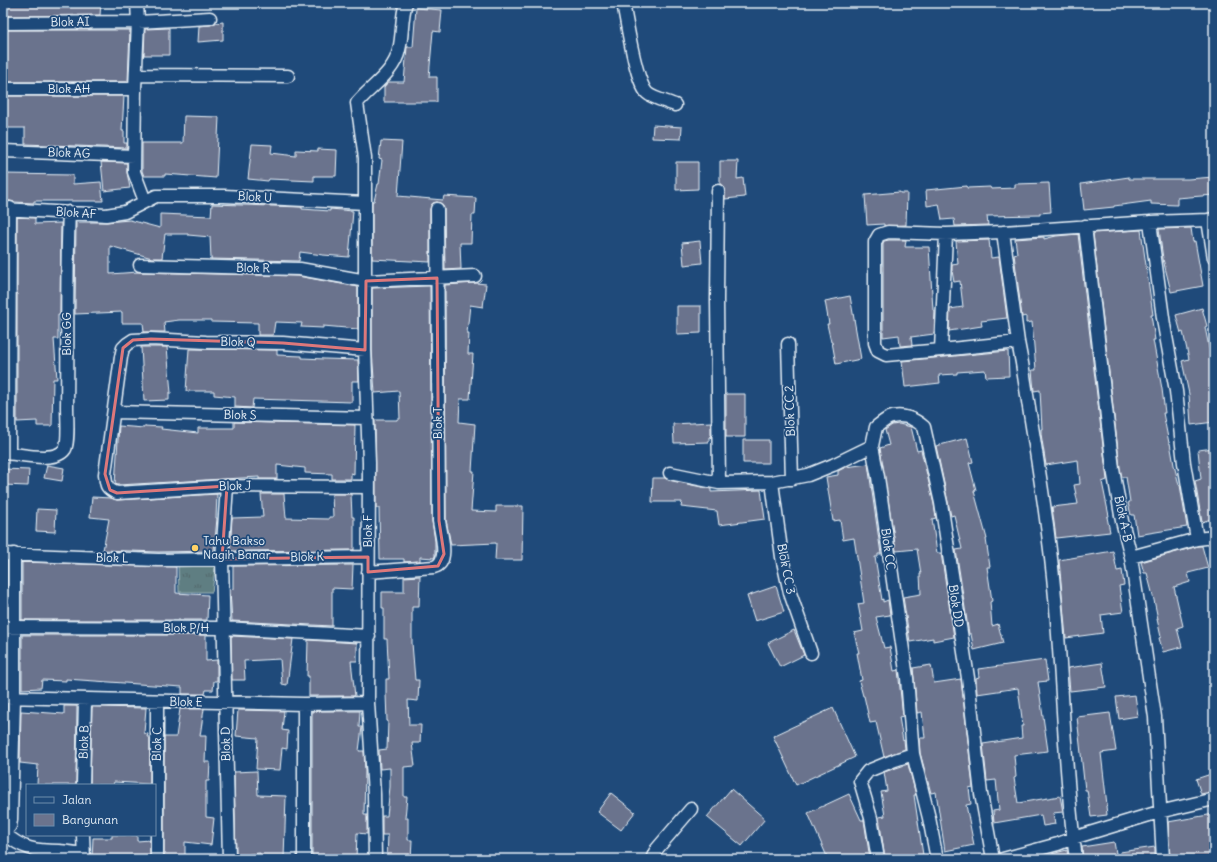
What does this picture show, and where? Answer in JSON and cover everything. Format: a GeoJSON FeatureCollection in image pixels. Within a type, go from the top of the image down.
{"type":"FeatureCollection","features":[{"type":"Feature","properties":{"kind":"street"},"geometry":{"type":"LineString","coordinates":[[136,3],[138,22],[135,89],[134,172],[145,201]]}},
{"type":"Feature","properties":{"kind":"street","name":"Blok F"},"geometry":{"type":"LineString","coordinates":[[375,859],[374,794],[368,703],[370,636],[368,572],[369,487],[365,350],[365,158],[357,104],[389,71],[395,61],[399,50],[406,3]]}},
{"type":"Feature","properties":{"kind":"street"},"geometry":{"type":"LineString","coordinates":[[623,3],[631,45],[642,87],[648,94],[675,105]]}},
{"type":"Feature","properties":{"kind":"street","name":"Blok AI"},"geometry":{"type":"LineString","coordinates":[[3,23],[138,22],[210,18]]}},
{"type":"Feature","properties":{"kind":"street"},"geometry":{"type":"LineString","coordinates":[[136,76],[288,76]]}},
{"type":"Feature","properties":{"kind":"street","name":"Blok AH"},"geometry":{"type":"LineString","coordinates":[[3,89],[135,89]]}},
{"type":"Feature","properties":{"kind":"street","name":"Blok AG"},"geometry":{"type":"LineString","coordinates":[[3,151],[134,156]]}},
{"type":"Feature","properties":{"kind":"street"},"geometry":{"type":"LineString","coordinates":[[718,191],[717,300],[719,482]]}},
{"type":"Feature","properties":{"kind":"street","name":"Blok U"},"geometry":{"type":"LineString","coordinates":[[145,201],[156,196],[182,195],[365,202]]}},
{"type":"Feature","properties":{"kind":"street","name":"Blok AF"},"geometry":{"type":"LineString","coordinates":[[6,208],[106,215],[125,212],[145,201]]}},
{"type":"Feature","properties":{"kind":"street"},"geometry":{"type":"LineString","coordinates":[[6,208],[6,453]]}},
{"type":"Feature","properties":{"kind":"street","name":"Blok T"},"geometry":{"type":"LineString","coordinates":[[368,572],[434,567],[438,566],[442,561],[444,554],[439,521],[437,209]]}},
{"type":"Feature","properties":{"kind":"street","name":"Blok GG"},"geometry":{"type":"LineString","coordinates":[[6,453],[42,457],[54,456],[65,449],[67,440],[69,212]]}},
{"type":"Feature","properties":{"kind":"street"},"geometry":{"type":"LineString","coordinates":[[1018,342],[886,355],[878,351],[874,343],[875,242],[879,235],[888,232],[946,234],[1003,232],[1150,222],[1211,220],[1214,258]]}},
{"type":"Feature","properties":{"kind":"street"},"geometry":{"type":"LineString","coordinates":[[1150,222],[1164,325],[1176,391],[1184,463],[1197,538]]}},
{"type":"Feature","properties":{"kind":"street","name":"Blok A-B"},"geometry":{"type":"LineString","coordinates":[[1085,226],[1113,469],[1122,521],[1131,557],[1155,717],[1159,812],[1163,859]]}},
{"type":"Feature","properties":{"kind":"street"},"geometry":{"type":"LineString","coordinates":[[1003,232],[1018,342],[1042,494],[1055,597],[1063,725],[1076,859]]}},
{"type":"Feature","properties":{"kind":"street"},"geometry":{"type":"LineString","coordinates":[[941,350],[946,234]]}},
{"type":"Feature","properties":{"kind":"street","name":"Blok R"},"geometry":{"type":"LineString","coordinates":[[140,265],[300,269],[366,280],[475,276]]}},
{"type":"Feature","properties":{"kind":"street","name":"Blok Q"},"geometry":{"type":"LineString","coordinates":[[114,412],[123,348],[132,340],[151,339],[206,342],[283,343],[365,350]]}},
{"type":"Feature","properties":{"kind":"street","name":"Blok CC 2"},"geometry":{"type":"LineString","coordinates":[[788,344],[792,479]]}},
{"type":"Feature","properties":{"kind":"street","name":"Blok S"},"geometry":{"type":"LineString","coordinates":[[114,412],[367,418]]}},
{"type":"Feature","properties":{"kind":"street","name":"Blok J"},"geometry":{"type":"LineString","coordinates":[[114,412],[105,474],[106,484],[110,490],[117,493],[227,486],[369,487]]}},
{"type":"Feature","properties":{"kind":"street","name":"Blok DD"},"geometry":{"type":"LineString","coordinates":[[872,446],[876,427],[890,418],[903,416],[916,420],[924,427],[941,503],[968,678],[981,794],[993,859]]}},
{"type":"Feature","properties":{"kind":"street"},"geometry":{"type":"LineString","coordinates":[[670,473],[719,482],[772,482],[808,475],[833,465],[872,446]]}},
{"type":"Feature","properties":{"kind":"street","name":"Blok CC"},"geometry":{"type":"LineString","coordinates":[[872,446],[878,477],[907,678],[913,754],[929,818],[937,859]]}},
{"type":"Feature","properties":{"kind":"street","name":"Blok CC 3"},"geometry":{"type":"LineString","coordinates":[[772,482],[782,557],[790,593],[811,653]]}},
{"type":"Feature","properties":{"kind":"street","name":"Blok D"},"geometry":{"type":"LineString","coordinates":[[227,486],[222,559],[229,859]]}},
{"type":"Feature","properties":{"kind":"street"},"geometry":{"type":"LineString","coordinates":[[1131,557],[1197,538],[1214,537]]}},
{"type":"Feature","properties":{"kind":"street"},"geometry":{"type":"LineString","coordinates":[[8,554],[11,820],[10,826],[4,833],[14,842],[31,849],[75,852],[84,857]]}},
{"type":"Feature","properties":{"kind":"street","name":"Blok L"},"geometry":{"type":"LineString","coordinates":[[8,554],[158,560],[222,559]]}},
{"type":"Feature","properties":{"kind":"street","name":"Blok K"},"geometry":{"type":"LineString","coordinates":[[222,559],[368,556]]}},
{"type":"Feature","properties":{"kind":"street","name":"Blok P/H"},"geometry":{"type":"LineString","coordinates":[[8,627],[223,628],[370,636]]}},
{"type":"Feature","properties":{"kind":"street","name":"Blok E"},"geometry":{"type":"LineString","coordinates":[[9,697],[304,704],[368,703]]}},
{"type":"Feature","properties":{"kind":"street","name":"Blok B"},"geometry":{"type":"LineString","coordinates":[[83,784],[86,700]]}},
{"type":"Feature","properties":{"kind":"street","name":"Blok C"},"geometry":{"type":"LineString","coordinates":[[157,701],[157,859]]}},
{"type":"Feature","properties":{"kind":"street"},"geometry":{"type":"LineString","coordinates":[[304,704],[304,859]]}},
{"type":"Feature","properties":{"kind":"street"},"geometry":{"type":"LineString","coordinates":[[878,859],[871,818],[860,781],[868,771],[913,754]]}},
{"type":"Feature","properties":{"kind":"street"},"geometry":{"type":"LineString","coordinates":[[1004,859],[1058,844],[1159,812],[1214,799]]}},
{"type":"Feature","properties":{"kind":"street"},"geometry":{"type":"LineString","coordinates":[[652,859],[656,850],[691,809]]}},
{"type":"Feature","properties":{"kind":"street"},"geometry":{"type":"LineString","coordinates":[[83,836],[84,857]]}},
{"type":"Feature","properties":{"kind":"highlighted area"},"geometry":{"type":"Polygon","coordinates":[[[437,278],[439,521],[444,554],[438,566],[368,572],[368,557],[222,559],[227,486],[117,493],[110,490],[105,474],[123,348],[133,340],[151,339],[283,343],[365,350],[366,281],[437,278]]]}},
{"type":"Feature","properties":{"kind":"green space"},"geometry":{"type":"Polygon","coordinates":[[[216,562],[212,592],[179,592],[178,563],[216,562]]]}},
{"type":"Feature","properties":{"kind":"building"},"geometry":{"type":"Polygon","coordinates":[[[3,3],[101,3],[100,15],[3,16],[3,3]]]}},
{"type":"Feature","properties":{"kind":"building"},"geometry":{"type":"Polygon","coordinates":[[[416,8],[442,10],[440,32],[433,31],[429,77],[437,77],[437,102],[384,102],[384,87],[388,82],[404,82],[407,47],[413,47],[416,8]]]}},
{"type":"Feature","properties":{"kind":"building"},"geometry":{"type":"Polygon","coordinates":[[[223,22],[223,40],[198,42],[199,26],[223,22]]]}},
{"type":"Feature","properties":{"kind":"building"},"geometry":{"type":"Polygon","coordinates":[[[169,28],[169,55],[144,55],[145,29],[169,28]]]}},
{"type":"Feature","properties":{"kind":"building"},"geometry":{"type":"Polygon","coordinates":[[[3,30],[130,30],[128,82],[3,82],[3,30]]]}},
{"type":"Feature","properties":{"kind":"building"},"geometry":{"type":"Polygon","coordinates":[[[3,96],[124,96],[122,131],[124,131],[124,143],[127,143],[127,148],[25,144],[25,128],[3,128],[3,96]]]}},
{"type":"Feature","properties":{"kind":"building"},"geometry":{"type":"Polygon","coordinates":[[[184,116],[219,117],[216,178],[165,174],[165,176],[144,176],[142,171],[142,143],[183,143],[184,116]]]}},
{"type":"Feature","properties":{"kind":"building"},"geometry":{"type":"Polygon","coordinates":[[[653,125],[682,127],[681,139],[652,138],[653,125]]]}},
{"type":"Feature","properties":{"kind":"building"},"geometry":{"type":"Polygon","coordinates":[[[381,141],[402,142],[398,196],[443,200],[444,196],[476,198],[475,215],[472,215],[471,243],[460,243],[461,269],[445,270],[444,209],[443,205],[437,202],[433,203],[430,209],[430,262],[372,259],[372,201],[374,201],[379,184],[382,160],[379,159],[381,141]]]}},
{"type":"Feature","properties":{"kind":"building"},"geometry":{"type":"Polygon","coordinates":[[[252,144],[272,145],[271,153],[296,156],[296,150],[337,150],[336,176],[314,176],[314,181],[269,179],[268,181],[248,179],[252,144]]]}},
{"type":"Feature","properties":{"kind":"building"},"geometry":{"type":"Polygon","coordinates":[[[720,161],[738,161],[737,179],[743,178],[745,197],[725,199],[725,188],[720,184],[720,161]]]}},
{"type":"Feature","properties":{"kind":"building"},"geometry":{"type":"Polygon","coordinates":[[[101,162],[127,163],[130,188],[104,191],[101,162]]]}},
{"type":"Feature","properties":{"kind":"building"},"geometry":{"type":"Polygon","coordinates":[[[676,162],[698,162],[698,189],[676,190],[676,162]]]}},
{"type":"Feature","properties":{"kind":"building"},"geometry":{"type":"Polygon","coordinates":[[[3,174],[73,175],[73,184],[101,182],[103,201],[34,201],[34,203],[3,201],[3,174]]]}},
{"type":"Feature","properties":{"kind":"building"},"geometry":{"type":"Polygon","coordinates":[[[1129,177],[1129,179],[1188,179],[1214,177],[1214,195],[1177,198],[1177,205],[1151,204],[1151,201],[1084,210],[1081,184],[1129,177]]]}},
{"type":"Feature","properties":{"kind":"building"},"geometry":{"type":"Polygon","coordinates":[[[1049,183],[1051,212],[1040,213],[1040,215],[987,216],[988,225],[955,226],[954,219],[942,220],[939,204],[927,206],[926,190],[967,186],[967,188],[990,187],[991,189],[1015,188],[1015,184],[1049,183]]]}},
{"type":"Feature","properties":{"kind":"building"},"geometry":{"type":"Polygon","coordinates":[[[900,192],[907,193],[906,225],[867,225],[865,195],[900,192]]]}},
{"type":"Feature","properties":{"kind":"building"},"geometry":{"type":"Polygon","coordinates":[[[212,204],[302,207],[302,209],[353,211],[349,257],[300,252],[299,261],[211,259],[210,237],[188,234],[165,234],[162,258],[152,258],[110,246],[110,274],[138,272],[298,276],[358,287],[358,329],[323,326],[323,328],[301,327],[302,323],[275,322],[273,335],[258,335],[258,323],[211,322],[211,320],[179,320],[164,322],[165,332],[144,332],[143,323],[122,323],[122,312],[75,314],[76,222],[130,220],[160,228],[160,214],[211,216],[212,204]]]}},
{"type":"Feature","properties":{"kind":"building"},"geometry":{"type":"Polygon","coordinates":[[[17,217],[35,218],[35,224],[61,223],[60,315],[58,315],[58,339],[54,339],[57,379],[53,379],[52,426],[37,426],[37,421],[17,422],[17,217]]]}},
{"type":"Feature","properties":{"kind":"building"},"geometry":{"type":"Polygon","coordinates":[[[1191,228],[1193,242],[1195,241],[1203,286],[1171,292],[1163,259],[1159,229],[1191,228]]]}},
{"type":"Feature","properties":{"kind":"building"},"geometry":{"type":"Polygon","coordinates":[[[1141,230],[1153,315],[1151,315],[1155,340],[1153,340],[1165,413],[1163,413],[1174,465],[1180,485],[1187,527],[1137,535],[1134,515],[1131,515],[1128,503],[1130,502],[1126,477],[1122,477],[1120,468],[1093,233],[1141,230]]]}},
{"type":"Feature","properties":{"kind":"building"},"geometry":{"type":"Polygon","coordinates":[[[1078,234],[1107,480],[1102,482],[1109,516],[1107,517],[1110,532],[1056,538],[1052,507],[1078,504],[1074,485],[1080,484],[1078,460],[1046,465],[1041,434],[1040,390],[1034,391],[1032,370],[1036,370],[1032,322],[1026,323],[1026,316],[1022,317],[1014,254],[1017,253],[1015,239],[1044,237],[1044,239],[1056,236],[1078,234]]]}},
{"type":"Feature","properties":{"kind":"building"},"geometry":{"type":"Polygon","coordinates":[[[906,240],[905,247],[929,247],[933,310],[935,310],[934,334],[911,337],[912,345],[900,346],[899,335],[883,337],[883,243],[884,241],[906,240]]]}},
{"type":"Feature","properties":{"kind":"building"},"geometry":{"type":"Polygon","coordinates":[[[989,240],[991,258],[999,257],[1007,318],[981,321],[982,326],[949,331],[950,309],[963,307],[960,281],[954,282],[952,271],[952,265],[958,264],[956,241],[989,240]]]}},
{"type":"Feature","properties":{"kind":"building"},"geometry":{"type":"Polygon","coordinates":[[[700,241],[702,263],[684,265],[682,243],[700,241]]]}},
{"type":"Feature","properties":{"kind":"building"},"geometry":{"type":"Polygon","coordinates":[[[476,283],[486,284],[483,307],[470,305],[467,333],[469,333],[468,354],[473,354],[470,399],[460,399],[459,422],[475,424],[471,511],[496,512],[496,506],[523,506],[522,560],[495,560],[496,543],[451,545],[446,520],[445,285],[476,283]]]}},
{"type":"Feature","properties":{"kind":"building"},"geometry":{"type":"Polygon","coordinates":[[[430,286],[432,521],[435,541],[435,556],[434,558],[420,557],[420,561],[404,562],[404,559],[380,559],[379,508],[376,508],[375,420],[400,419],[399,391],[375,393],[372,350],[372,288],[430,286]]]}},
{"type":"Feature","properties":{"kind":"building"},"geometry":{"type":"Polygon","coordinates":[[[850,296],[861,359],[836,364],[827,324],[829,324],[825,301],[850,296]]]}},
{"type":"Feature","properties":{"kind":"building"},"geometry":{"type":"Polygon","coordinates":[[[677,306],[701,306],[701,333],[677,334],[677,306]]]}},
{"type":"Feature","properties":{"kind":"building"},"geometry":{"type":"Polygon","coordinates":[[[1202,308],[1207,326],[1205,327],[1214,373],[1214,422],[1191,425],[1189,394],[1182,361],[1189,359],[1183,332],[1181,333],[1176,315],[1202,308]]]}},
{"type":"Feature","properties":{"kind":"building"},"geometry":{"type":"Polygon","coordinates":[[[141,347],[167,347],[171,393],[169,393],[169,400],[144,401],[141,347]]]}},
{"type":"Feature","properties":{"kind":"building"},"geometry":{"type":"Polygon","coordinates":[[[189,349],[277,350],[277,355],[302,356],[302,358],[358,360],[359,381],[352,381],[352,402],[253,399],[252,408],[235,407],[235,397],[214,395],[214,391],[186,391],[189,349]]]}},
{"type":"Feature","properties":{"kind":"building"},"geometry":{"type":"Polygon","coordinates":[[[1008,351],[1009,376],[986,377],[985,370],[957,372],[957,374],[939,375],[940,383],[905,387],[902,361],[1008,351]]]}},
{"type":"Feature","properties":{"kind":"building"},"geometry":{"type":"Polygon","coordinates":[[[726,394],[745,394],[745,437],[726,437],[726,394]]]}},
{"type":"Feature","properties":{"kind":"building"},"geometry":{"type":"Polygon","coordinates":[[[234,422],[355,425],[354,474],[351,473],[351,479],[332,479],[332,474],[305,473],[305,468],[277,465],[277,479],[259,479],[259,477],[115,484],[119,426],[144,428],[144,426],[162,427],[161,429],[198,433],[198,428],[234,428],[234,422]]]}},
{"type":"Feature","properties":{"kind":"building"},"geometry":{"type":"Polygon","coordinates":[[[711,422],[711,437],[709,437],[709,442],[674,443],[673,424],[711,422]]]}},
{"type":"Feature","properties":{"kind":"building"},"geometry":{"type":"Polygon","coordinates":[[[899,424],[911,427],[917,451],[921,450],[934,504],[936,518],[932,519],[937,553],[941,553],[954,637],[933,641],[933,638],[910,642],[903,597],[921,594],[921,574],[917,549],[896,551],[880,448],[889,445],[885,430],[892,425],[899,424]]]}},
{"type":"Feature","properties":{"kind":"building"},"geometry":{"type":"Polygon","coordinates":[[[967,438],[973,462],[969,463],[976,490],[974,491],[987,539],[990,567],[987,567],[992,601],[990,602],[992,626],[998,624],[1003,643],[974,650],[971,634],[969,634],[956,550],[962,549],[954,515],[951,516],[936,446],[967,438]]]}},
{"type":"Feature","properties":{"kind":"building"},"geometry":{"type":"Polygon","coordinates":[[[743,440],[769,440],[769,463],[743,463],[743,440]]]}},
{"type":"Feature","properties":{"kind":"building"},"geometry":{"type":"Polygon","coordinates":[[[1214,448],[1214,518],[1202,522],[1195,481],[1201,479],[1198,450],[1214,448]]]}},
{"type":"Feature","properties":{"kind":"building"},"geometry":{"type":"Polygon","coordinates":[[[868,464],[881,554],[878,554],[878,557],[875,557],[882,600],[883,599],[883,602],[888,600],[890,615],[876,617],[884,648],[890,647],[894,671],[898,670],[903,716],[899,717],[905,749],[884,757],[876,722],[870,723],[859,681],[862,680],[857,653],[859,653],[854,633],[863,631],[858,604],[864,603],[854,538],[843,540],[840,520],[833,521],[826,477],[838,475],[838,471],[846,467],[868,464]]]}},
{"type":"Feature","properties":{"kind":"building"},"geometry":{"type":"Polygon","coordinates":[[[47,465],[64,468],[62,481],[44,478],[47,465]]]}},
{"type":"Feature","properties":{"kind":"building"},"geometry":{"type":"Polygon","coordinates":[[[3,469],[29,470],[28,486],[3,485],[3,469]]]}},
{"type":"Feature","properties":{"kind":"building"},"geometry":{"type":"Polygon","coordinates":[[[653,478],[665,478],[668,480],[711,489],[711,492],[761,490],[765,519],[719,525],[717,511],[681,507],[682,502],[652,502],[653,478]]]}},
{"type":"Feature","properties":{"kind":"building"},"geometry":{"type":"Polygon","coordinates":[[[217,494],[217,518],[214,551],[158,552],[103,550],[109,519],[90,517],[92,497],[111,498],[117,500],[217,494]]]}},
{"type":"Feature","properties":{"kind":"building"},"geometry":{"type":"Polygon","coordinates":[[[261,494],[284,494],[286,518],[329,519],[329,517],[333,517],[332,494],[351,494],[352,517],[354,517],[354,550],[230,551],[232,518],[263,517],[261,494]]]}},
{"type":"Feature","properties":{"kind":"building"},"geometry":{"type":"Polygon","coordinates":[[[37,509],[56,510],[55,532],[36,531],[37,509]]]}},
{"type":"Feature","properties":{"kind":"building"},"geometry":{"type":"Polygon","coordinates":[[[1202,546],[1208,568],[1188,573],[1190,582],[1174,587],[1183,626],[1177,628],[1182,647],[1163,652],[1159,638],[1161,637],[1154,600],[1147,573],[1144,573],[1141,562],[1202,546]]]}},
{"type":"Feature","properties":{"kind":"building"},"geometry":{"type":"Polygon","coordinates":[[[1113,551],[1117,571],[1122,570],[1124,585],[1119,586],[1123,612],[1101,615],[1103,633],[1066,638],[1059,560],[1113,551]]]}},
{"type":"Feature","properties":{"kind":"building"},"geometry":{"type":"Polygon","coordinates":[[[22,562],[176,567],[176,593],[208,595],[207,620],[22,620],[22,562]]]}},
{"type":"Feature","properties":{"kind":"building"},"geometry":{"type":"Polygon","coordinates":[[[353,565],[352,589],[332,588],[332,626],[232,621],[230,590],[233,589],[233,566],[353,565]]]}},
{"type":"Feature","properties":{"kind":"building"},"geometry":{"type":"Polygon","coordinates":[[[420,576],[419,607],[412,607],[412,643],[415,680],[419,680],[418,701],[408,700],[409,725],[421,725],[420,743],[412,743],[415,766],[404,767],[404,797],[407,797],[405,818],[408,818],[408,840],[412,840],[411,859],[387,858],[388,835],[382,835],[382,816],[387,816],[390,768],[380,769],[379,750],[387,749],[388,721],[386,679],[389,679],[387,639],[384,639],[384,608],[382,608],[382,592],[404,592],[404,577],[420,576]]]}},
{"type":"Feature","properties":{"kind":"building"},"geometry":{"type":"Polygon","coordinates":[[[776,586],[784,612],[755,621],[747,596],[776,586]]]}},
{"type":"Feature","properties":{"kind":"building"},"geometry":{"type":"Polygon","coordinates":[[[794,630],[804,655],[780,667],[768,643],[794,630]]]}},
{"type":"Feature","properties":{"kind":"building"},"geometry":{"type":"Polygon","coordinates":[[[22,635],[206,635],[206,661],[217,660],[217,681],[214,681],[213,690],[206,690],[205,694],[182,694],[182,687],[66,679],[66,681],[42,680],[41,688],[22,689],[22,635]]]}},
{"type":"Feature","properties":{"kind":"building"},"geometry":{"type":"Polygon","coordinates":[[[231,636],[293,639],[287,685],[282,684],[280,659],[244,661],[245,680],[232,680],[231,636]]]}},
{"type":"Feature","properties":{"kind":"building"},"geometry":{"type":"Polygon","coordinates":[[[308,640],[357,643],[357,661],[351,661],[355,696],[309,696],[309,676],[307,676],[308,640]]]}},
{"type":"Feature","properties":{"kind":"building"},"geometry":{"type":"Polygon","coordinates":[[[1045,660],[1048,681],[1038,682],[1048,751],[1014,755],[1016,777],[1014,778],[1018,803],[1060,796],[1063,812],[1053,813],[1055,824],[1043,826],[1041,815],[994,823],[993,811],[999,810],[996,780],[987,781],[983,744],[1022,738],[1021,726],[1023,726],[1018,688],[977,694],[976,678],[979,677],[978,669],[1045,660]]]}},
{"type":"Feature","properties":{"kind":"building"},"geometry":{"type":"Polygon","coordinates":[[[1102,663],[1106,687],[1070,691],[1068,668],[1102,663]]]}},
{"type":"Feature","properties":{"kind":"building"},"geometry":{"type":"Polygon","coordinates":[[[931,665],[934,683],[961,679],[973,787],[969,788],[971,804],[966,805],[974,845],[945,851],[936,792],[931,793],[920,753],[919,738],[925,738],[922,712],[917,713],[913,668],[931,665]]]}},
{"type":"Feature","properties":{"kind":"building"},"geometry":{"type":"Polygon","coordinates":[[[1135,695],[1138,716],[1119,719],[1116,697],[1135,695]]]}},
{"type":"Feature","properties":{"kind":"building"},"geometry":{"type":"Polygon","coordinates":[[[64,706],[77,706],[76,784],[37,784],[38,765],[20,763],[21,711],[64,714],[64,706]]]}},
{"type":"Feature","properties":{"kind":"building"},"geometry":{"type":"Polygon","coordinates":[[[92,707],[146,708],[144,733],[148,734],[147,737],[150,737],[150,784],[114,782],[113,784],[90,784],[92,707]]]}},
{"type":"Feature","properties":{"kind":"building"},"geometry":{"type":"Polygon","coordinates":[[[833,708],[855,757],[796,785],[773,736],[833,708]]]}},
{"type":"Feature","properties":{"kind":"building"},"geometry":{"type":"Polygon","coordinates":[[[180,709],[204,709],[200,736],[206,736],[205,762],[210,762],[209,781],[206,781],[206,817],[214,818],[211,845],[185,842],[185,859],[164,859],[164,737],[176,737],[180,709]]]}},
{"type":"Feature","properties":{"kind":"building"},"geometry":{"type":"Polygon","coordinates":[[[3,710],[6,710],[6,734],[3,734],[3,710]]]}},
{"type":"Feature","properties":{"kind":"building"},"geometry":{"type":"Polygon","coordinates":[[[238,710],[284,711],[282,730],[288,731],[287,749],[282,748],[280,770],[256,769],[258,738],[236,736],[238,710]]]}},
{"type":"Feature","properties":{"kind":"building"},"geometry":{"type":"Polygon","coordinates":[[[312,711],[360,711],[359,727],[362,727],[359,751],[364,751],[364,815],[367,815],[367,834],[357,833],[356,859],[330,857],[330,855],[312,856],[312,711]]]}},
{"type":"Feature","properties":{"kind":"building"},"geometry":{"type":"Polygon","coordinates":[[[1110,713],[1116,751],[1101,753],[1107,815],[1091,817],[1087,790],[1085,790],[1077,717],[1110,713]]]}},
{"type":"Feature","properties":{"kind":"building"},"geometry":{"type":"Polygon","coordinates":[[[908,764],[916,795],[914,795],[923,855],[922,859],[885,859],[879,817],[885,816],[881,792],[887,791],[884,772],[908,764]]]}},
{"type":"Feature","properties":{"kind":"building"},"geometry":{"type":"Polygon","coordinates":[[[257,771],[258,795],[286,796],[284,859],[259,859],[260,853],[236,856],[234,772],[257,771]]]}},
{"type":"Feature","properties":{"kind":"building"},"geometry":{"type":"Polygon","coordinates":[[[1214,773],[1214,791],[1201,794],[1196,779],[1214,773]]]}},
{"type":"Feature","properties":{"kind":"building"},"geometry":{"type":"Polygon","coordinates":[[[731,789],[765,819],[742,846],[707,817],[731,789]]]}},
{"type":"Feature","properties":{"kind":"building"},"geometry":{"type":"Polygon","coordinates":[[[611,793],[635,812],[621,830],[597,812],[611,793]]]}},
{"type":"Feature","properties":{"kind":"building"},"geometry":{"type":"Polygon","coordinates":[[[849,794],[861,820],[864,820],[870,859],[828,859],[808,813],[849,794]]]}},
{"type":"Feature","properties":{"kind":"building"},"geometry":{"type":"Polygon","coordinates":[[[1214,814],[1214,859],[1170,859],[1168,822],[1214,814]]]}},
{"type":"Feature","properties":{"kind":"building"},"geometry":{"type":"Polygon","coordinates":[[[112,836],[137,836],[137,841],[150,840],[150,859],[92,859],[93,838],[112,838],[112,836]]]}},
{"type":"Feature","properties":{"kind":"building"},"geometry":{"type":"Polygon","coordinates":[[[1114,842],[1117,859],[1083,859],[1082,847],[1114,842]]]}},
{"type":"Feature","properties":{"kind":"building"},"geometry":{"type":"Polygon","coordinates":[[[1155,847],[1155,859],[1121,859],[1120,852],[1155,847]]]}},
{"type":"Feature","properties":{"kind":"building"},"geometry":{"type":"Polygon","coordinates":[[[1067,850],[1068,859],[1053,859],[1052,854],[1067,850]]]}},
{"type":"Feature","properties":{"kind":"place","name":"Tahu Bakso Nagih Banar"},"geometry":{"type":"Point","coordinates":[195,548]}}]}
